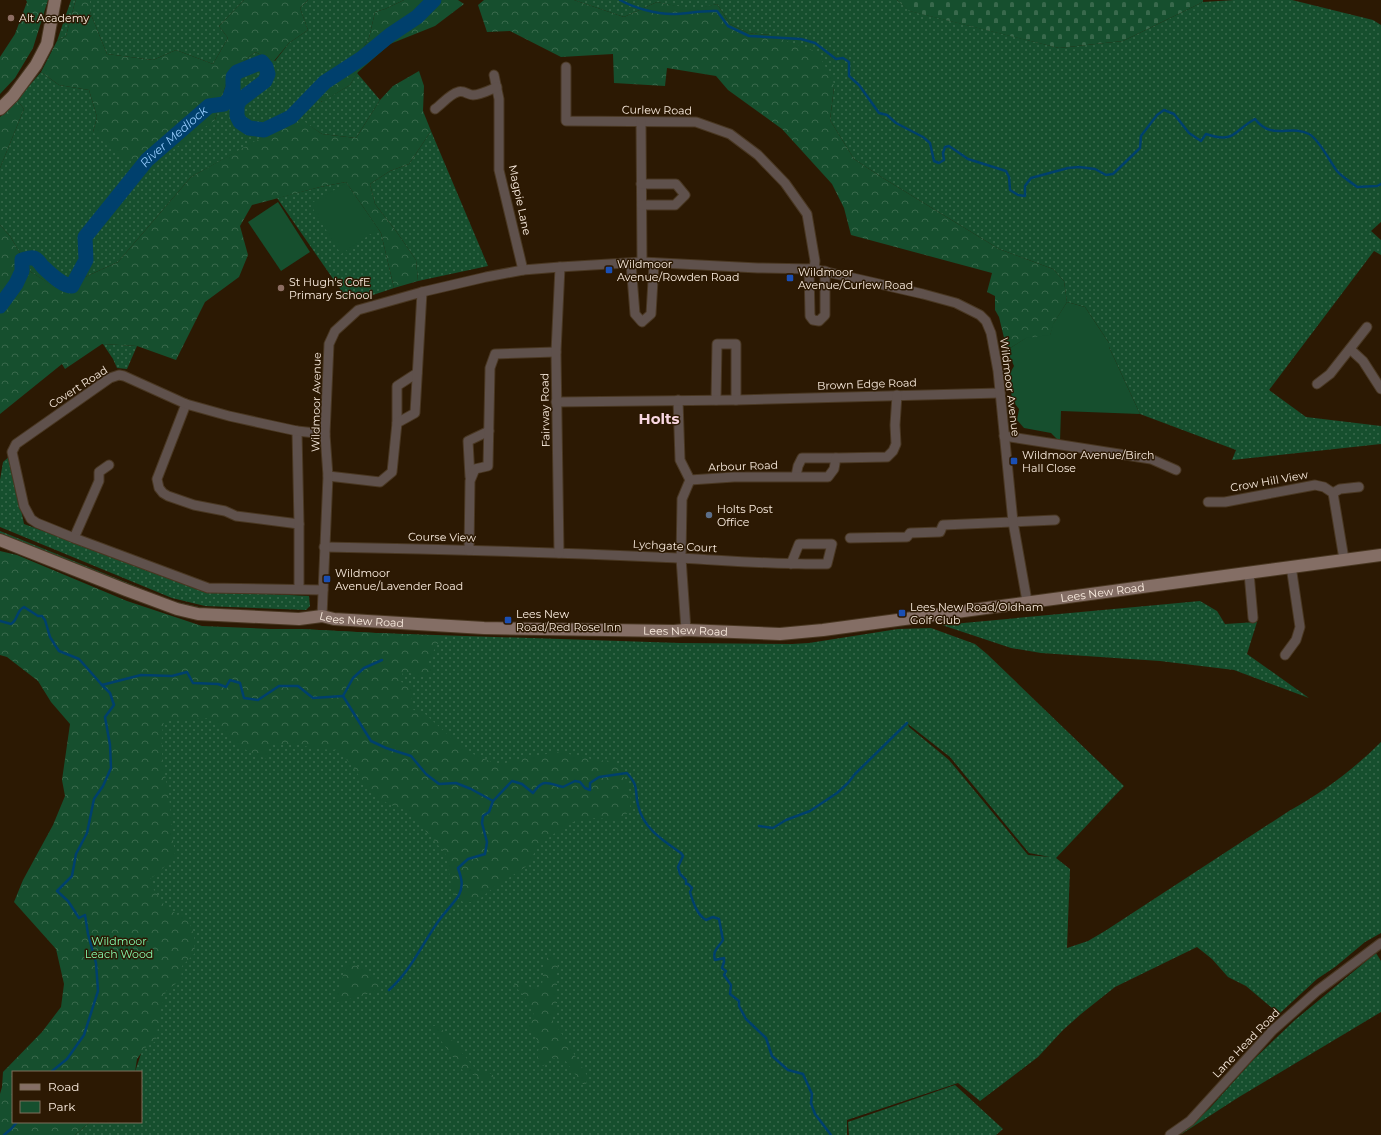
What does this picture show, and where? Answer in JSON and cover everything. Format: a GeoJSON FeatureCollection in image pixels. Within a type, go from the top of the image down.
{"type":"FeatureCollection","features":[{"type":"Feature","properties":{"kind":"street"},"geometry":{"type":"LineString","coordinates":[[0,109],[13,96],[36,65],[47,44],[55,0]]}},
{"type":"Feature","properties":{"kind":"street","name":"Curlew Road"},"geometry":{"type":"LineString","coordinates":[[566,66],[566,121],[696,122],[730,134],[758,155],[785,183],[807,214],[815,261],[812,269]]}},
{"type":"Feature","properties":{"kind":"street","name":"Magpie Lane"},"geometry":{"type":"LineString","coordinates":[[494,75],[499,99],[500,170],[523,270]]}},
{"type":"Feature","properties":{"kind":"street"},"geometry":{"type":"LineString","coordinates":[[435,109],[458,92],[466,92],[471,95],[475,95],[497,87]]}},
{"type":"Feature","properties":{"kind":"street"},"geometry":{"type":"LineString","coordinates":[[641,122],[642,262]]}},
{"type":"Feature","properties":{"kind":"street"},"geometry":{"type":"LineString","coordinates":[[641,184],[676,184],[685,195],[675,205],[642,205]]}},
{"type":"Feature","properties":{"kind":"street","name":"Wildmoor Avenue"},"geometry":{"type":"LineString","coordinates":[[322,616],[328,476],[326,434],[329,344],[335,331],[358,310],[422,292],[486,277],[523,270],[631,264],[642,262],[812,269],[825,271],[950,301],[980,315],[986,321],[991,333],[998,371],[1013,522],[1027,602]]}},
{"type":"Feature","properties":{"kind":"street"},"geometry":{"type":"LineString","coordinates":[[631,264],[635,314],[642,322],[651,314],[654,263]]}},
{"type":"Feature","properties":{"kind":"street","name":"Fairway Road"},"geometry":{"type":"LineString","coordinates":[[559,553],[556,352],[560,267]]}},
{"type":"Feature","properties":{"kind":"street"},"geometry":{"type":"LineString","coordinates":[[812,269],[810,316],[814,320],[819,321],[825,315],[825,271]]}},
{"type":"Feature","properties":{"kind":"street"},"geometry":{"type":"LineString","coordinates":[[397,423],[415,413],[422,292]]}},
{"type":"Feature","properties":{"kind":"street"},"geometry":{"type":"LineString","coordinates":[[1317,384],[1330,374],[1367,327]]}},
{"type":"Feature","properties":{"kind":"street"},"geometry":{"type":"LineString","coordinates":[[716,400],[717,344],[736,344],[736,400]]}},
{"type":"Feature","properties":{"kind":"street"},"geometry":{"type":"LineString","coordinates":[[1350,350],[1362,361],[1381,389]]}},
{"type":"Feature","properties":{"kind":"street"},"geometry":{"type":"LineString","coordinates":[[470,481],[474,469],[488,466],[490,368],[495,354],[556,352]]}},
{"type":"Feature","properties":{"kind":"street"},"geometry":{"type":"LineString","coordinates":[[328,476],[380,482],[392,472],[397,423],[397,386],[417,373]]}},
{"type":"Feature","properties":{"kind":"street","name":"Covert Road"},"geometry":{"type":"LineString","coordinates":[[323,590],[208,588],[74,538],[37,522],[31,519],[24,506],[12,452],[16,444],[110,378],[119,375],[186,404],[229,416],[297,431],[326,434]]}},
{"type":"Feature","properties":{"kind":"street","name":"Brown Edge Road"},"geometry":{"type":"LineString","coordinates":[[556,402],[736,400],[1000,393]]}},
{"type":"Feature","properties":{"kind":"street"},"geometry":{"type":"LineString","coordinates":[[796,476],[798,466],[802,458],[888,457],[896,444],[895,425],[897,395]]}},
{"type":"Feature","properties":{"kind":"street"},"geometry":{"type":"LineString","coordinates":[[678,400],[680,460],[690,480],[682,499],[680,558],[686,630]]}},
{"type":"Feature","properties":{"kind":"street"},"geometry":{"type":"LineString","coordinates":[[186,404],[157,479],[159,488],[163,493],[194,504],[225,511],[236,516],[300,524]]}},
{"type":"Feature","properties":{"kind":"street","name":"Wildmoor Avenue"},"geometry":{"type":"LineString","coordinates":[[297,431],[300,524],[299,589]]}},
{"type":"Feature","properties":{"kind":"street"},"geometry":{"type":"LineString","coordinates":[[469,550],[470,481],[468,441],[489,431]]}},
{"type":"Feature","properties":{"kind":"street"},"geometry":{"type":"LineString","coordinates":[[1004,436],[1151,459],[1176,470]]}},
{"type":"Feature","properties":{"kind":"street","name":"Arbour Road"},"geometry":{"type":"LineString","coordinates":[[690,480],[796,476],[828,477],[834,469],[836,458]]}},
{"type":"Feature","properties":{"kind":"street"},"geometry":{"type":"LineString","coordinates":[[74,538],[99,481],[100,472],[109,465]]}},
{"type":"Feature","properties":{"kind":"street","name":"Crow Hill View"},"geometry":{"type":"LineString","coordinates":[[1208,502],[1225,502],[1314,485],[1324,487],[1333,493]]}},
{"type":"Feature","properties":{"kind":"street"},"geometry":{"type":"LineString","coordinates":[[1344,559],[1333,493],[1340,489],[1359,487]]}},
{"type":"Feature","properties":{"kind":"street"},"geometry":{"type":"LineString","coordinates":[[850,538],[907,537],[910,533],[940,532],[943,525],[1055,520]]}},
{"type":"Feature","properties":{"kind":"street","name":"Lees New Road"},"geometry":{"type":"LineString","coordinates":[[0,540],[177,609],[198,614],[299,619],[322,616],[334,619],[484,628],[686,630],[780,634],[1381,555]]}},
{"type":"Feature","properties":{"kind":"street","name":"Course View"},"geometry":{"type":"LineString","coordinates":[[324,547],[559,553]]}},
{"type":"Feature","properties":{"kind":"street","name":"Lychgate Court"},"geometry":{"type":"LineString","coordinates":[[559,553],[791,564]]}},
{"type":"Feature","properties":{"kind":"street"},"geometry":{"type":"LineString","coordinates":[[1285,655],[1296,640],[1300,627],[1291,566]]}},
{"type":"Feature","properties":{"kind":"street"},"geometry":{"type":"LineString","coordinates":[[1249,573],[1253,618]]}},
{"type":"Feature","properties":{"kind":"street","name":"Lane Head Road"},"geometry":{"type":"LineString","coordinates":[[1170,1135],[1190,1121],[1272,1031],[1317,991],[1381,943]]}},
{"type":"Feature","properties":{"kind":"green space"},"geometry":{"type":"Polygon","coordinates":[[[26,0],[48,0],[33,48],[15,78],[0,94],[0,57],[15,34],[27,2],[26,0]]]}},
{"type":"Feature","properties":{"kind":"green space"},"geometry":{"type":"Polygon","coordinates":[[[71,0],[76,0],[66,36],[57,41],[71,0]]]}},
{"type":"Feature","properties":{"kind":"green space"},"geometry":{"type":"Polygon","coordinates":[[[76,0],[90,0],[90,12],[107,54],[153,60],[176,50],[213,64],[228,38],[219,26],[244,0],[308,0],[300,8],[308,30],[289,43],[274,61],[255,52],[229,74],[215,120],[160,159],[121,159],[93,132],[97,117],[89,90],[59,85],[41,72],[57,41],[66,36],[76,0]]]}},
{"type":"Feature","properties":{"kind":"green space"},"geometry":{"type":"Polygon","coordinates":[[[90,0],[244,0],[219,26],[228,38],[213,64],[176,50],[153,60],[107,54],[90,12],[90,0]]]}},
{"type":"Feature","properties":{"kind":"green space"},"geometry":{"type":"Polygon","coordinates":[[[308,0],[404,0],[375,12],[369,38],[363,49],[327,76],[321,102],[350,85],[357,73],[380,100],[356,138],[322,134],[298,118],[191,177],[118,262],[85,277],[68,296],[31,272],[10,236],[0,225],[0,168],[24,109],[17,100],[41,72],[59,85],[89,90],[97,117],[93,132],[215,120],[229,74],[255,52],[275,61],[289,43],[308,30],[300,8],[308,0]]]}},
{"type":"Feature","properties":{"kind":"green space"},"geometry":{"type":"Polygon","coordinates":[[[404,0],[458,0],[464,4],[435,26],[390,44],[358,72],[350,85],[322,102],[316,96],[327,76],[363,49],[369,38],[375,12],[404,0]]]}},
{"type":"Feature","properties":{"kind":"green space"},"geometry":{"type":"Polygon","coordinates":[[[484,0],[574,0],[624,17],[657,2],[693,9],[717,4],[730,24],[748,33],[771,35],[817,52],[833,80],[834,87],[830,120],[854,159],[999,249],[1053,269],[1064,281],[1067,302],[1054,323],[1050,336],[1025,339],[1007,350],[999,317],[995,310],[995,296],[987,292],[992,273],[851,235],[844,208],[832,184],[782,129],[728,90],[716,76],[667,68],[665,86],[614,83],[613,54],[561,57],[510,31],[487,32],[478,5],[484,0]]]}},
{"type":"Feature","properties":{"kind":"green space"},"geometry":{"type":"Polygon","coordinates":[[[574,0],[897,0],[910,11],[1059,48],[1123,41],[1203,2],[1234,0],[1292,0],[1373,20],[1381,25],[1381,222],[1371,231],[1381,240],[1381,255],[1374,251],[1269,390],[1306,417],[1381,426],[1381,444],[1232,460],[1236,450],[1140,414],[1109,347],[1109,343],[1085,307],[1067,302],[1064,281],[1053,269],[999,249],[854,159],[830,120],[834,87],[771,35],[748,33],[730,24],[717,4],[693,10],[657,2],[624,17],[574,0]]]}},
{"type":"Feature","properties":{"kind":"green space"},"geometry":{"type":"Polygon","coordinates":[[[897,0],[1203,0],[1203,2],[1123,41],[1059,48],[909,11],[897,0]]]}},
{"type":"Feature","properties":{"kind":"green space"},"geometry":{"type":"Polygon","coordinates":[[[419,71],[424,86],[423,111],[431,131],[409,164],[390,171],[370,184],[375,204],[416,260],[418,281],[394,288],[381,233],[346,182],[320,187],[252,205],[240,226],[248,255],[239,277],[205,302],[176,360],[137,346],[102,344],[65,369],[62,364],[0,414],[0,225],[10,236],[31,272],[68,295],[85,277],[118,262],[191,177],[298,117],[322,134],[356,138],[380,100],[393,86],[419,71]]]}},
{"type":"Feature","properties":{"kind":"green space"},"geometry":{"type":"Polygon","coordinates":[[[17,100],[24,109],[0,168],[0,117],[17,100]]]}},
{"type":"Feature","properties":{"kind":"green space"},"geometry":{"type":"Polygon","coordinates":[[[431,131],[488,266],[418,281],[416,260],[375,204],[370,184],[390,171],[409,164],[431,131]]]}},
{"type":"Feature","properties":{"kind":"green space"},"geometry":{"type":"Polygon","coordinates":[[[346,182],[381,233],[394,288],[361,299],[353,296],[347,299],[277,198],[346,182]]]}},
{"type":"Feature","properties":{"kind":"green space"},"geometry":{"type":"Polygon","coordinates":[[[346,183],[378,229],[341,254],[310,204],[346,183]]]}},
{"type":"Feature","properties":{"kind":"green space"},"geometry":{"type":"Polygon","coordinates":[[[278,202],[310,252],[281,271],[248,222],[278,202]]]}},
{"type":"Feature","properties":{"kind":"green space"},"geometry":{"type":"Polygon","coordinates":[[[1067,302],[1085,307],[1109,343],[1109,347],[1140,414],[1061,411],[1060,442],[1051,433],[1024,428],[1017,420],[1019,409],[1012,400],[1009,375],[1014,366],[1007,350],[1026,338],[1050,335],[1053,324],[1067,302]]]}},
{"type":"Feature","properties":{"kind":"green space"},"geometry":{"type":"Polygon","coordinates":[[[103,344],[137,346],[127,369],[117,368],[103,344]]]}},
{"type":"Feature","properties":{"kind":"green space"},"geometry":{"type":"Polygon","coordinates":[[[10,456],[24,524],[207,591],[309,596],[310,606],[306,610],[205,606],[172,598],[0,527],[0,480],[3,462],[10,456]]]}},
{"type":"Feature","properties":{"kind":"green space"},"geometry":{"type":"Polygon","coordinates":[[[0,531],[172,601],[203,608],[295,614],[203,610],[172,603],[0,533],[0,531]]]}},
{"type":"Feature","properties":{"kind":"green space","name":"Wildmoor Leach Wood"},"geometry":{"type":"Polygon","coordinates":[[[0,551],[17,555],[127,601],[202,626],[442,636],[428,661],[434,671],[427,678],[403,671],[401,682],[412,685],[411,709],[424,713],[466,751],[499,765],[526,757],[560,752],[595,760],[613,761],[627,784],[631,804],[628,812],[617,820],[596,818],[577,820],[552,835],[537,848],[527,866],[493,888],[476,902],[463,902],[452,892],[445,853],[408,811],[388,804],[368,788],[339,750],[316,749],[297,744],[272,744],[268,750],[267,759],[250,752],[236,743],[212,718],[164,721],[162,732],[162,751],[170,805],[175,855],[148,881],[167,909],[188,919],[194,935],[195,953],[182,966],[181,980],[166,991],[160,1013],[156,1041],[145,1048],[137,1059],[135,1071],[12,1071],[12,1123],[89,1123],[75,1135],[0,1135],[0,1094],[3,1072],[42,1032],[61,1007],[64,984],[56,949],[14,902],[23,880],[53,825],[65,796],[62,780],[70,724],[51,702],[38,681],[7,657],[0,655],[0,551]]]}},
{"type":"Feature","properties":{"kind":"green space"},"geometry":{"type":"Polygon","coordinates":[[[1200,601],[1217,611],[1225,624],[1257,622],[1247,654],[1309,698],[1234,670],[1160,661],[1041,653],[1011,648],[942,625],[1200,601]]]}},
{"type":"Feature","properties":{"kind":"green space"},"geometry":{"type":"Polygon","coordinates":[[[931,628],[975,644],[1124,786],[1056,858],[1070,869],[1067,948],[1088,941],[1105,931],[1314,796],[1349,771],[1381,742],[1381,933],[1365,942],[1335,967],[1317,979],[1279,1014],[1246,986],[1228,977],[1212,959],[1197,947],[1115,987],[1063,1030],[1038,1057],[980,1101],[958,1083],[847,1120],[847,1135],[75,1135],[89,1123],[142,1123],[142,1071],[135,1071],[150,1026],[143,888],[153,719],[271,629],[680,643],[809,643],[898,629],[931,628]],[[908,724],[909,727],[949,760],[1028,855],[1050,857],[1029,853],[950,757],[908,724]]]}},
{"type":"Feature","properties":{"kind":"green space"},"geometry":{"type":"Polygon","coordinates":[[[1376,953],[1381,961],[1381,1012],[1239,1097],[1180,1135],[1210,1108],[1254,1059],[1295,1020],[1376,953]]]}},
{"type":"Feature","properties":{"kind":"green space"},"geometry":{"type":"Polygon","coordinates":[[[552,955],[558,960],[557,1006],[552,1019],[588,1077],[586,1084],[582,1084],[565,1060],[550,1058],[543,1066],[536,1061],[540,1043],[525,1025],[532,1020],[534,1011],[513,983],[524,983],[533,989],[542,985],[545,959],[552,955]]]}},
{"type":"Feature","properties":{"kind":"green space"},"geometry":{"type":"Polygon","coordinates":[[[348,962],[367,971],[383,984],[375,991],[337,1002],[335,998],[348,962]]]}},
{"type":"Feature","properties":{"kind":"green space"},"geometry":{"type":"Polygon","coordinates":[[[433,1026],[437,1026],[446,1033],[478,1071],[488,1072],[494,1076],[490,1081],[463,1071],[434,1031],[433,1026]]]}},
{"type":"Feature","properties":{"kind":"green space"},"geometry":{"type":"Polygon","coordinates":[[[955,1085],[1003,1129],[996,1135],[849,1135],[848,1122],[955,1085]]]}},
{"type":"Feature","properties":{"kind":"waterway","name":"River Medlock"},"geometry":{"type":"LineString","coordinates":[[0,306],[16,284],[22,271],[22,260],[32,258],[36,259],[57,279],[64,284],[72,286],[86,260],[85,237],[147,160],[209,106],[224,104],[229,99],[233,88],[233,77],[237,72],[262,62],[266,67],[268,74],[265,81],[240,100],[237,106],[237,116],[240,122],[249,128],[264,130],[291,117],[325,82],[362,58],[390,35],[417,17],[434,0]]}},
{"type":"Feature","properties":{"kind":"waterway"},"geometry":{"type":"LineString","coordinates":[[620,0],[638,8],[666,14],[717,11],[728,26],[749,36],[801,39],[815,43],[836,59],[843,58],[849,62],[849,76],[859,85],[879,113],[887,115],[896,123],[923,137],[930,143],[934,161],[939,163],[944,160],[943,153],[945,147],[949,146],[968,159],[1006,171],[1009,177],[1010,190],[1018,195],[1025,196],[1025,186],[1031,178],[1068,168],[1079,167],[1095,169],[1106,175],[1113,174],[1140,148],[1141,136],[1157,115],[1164,110],[1174,114],[1189,133],[1201,141],[1206,134],[1223,138],[1233,135],[1255,119],[1261,126],[1275,131],[1302,131],[1309,134],[1317,141],[1337,171],[1357,187],[1377,186],[1381,184]]}},
{"type":"Feature","properties":{"kind":"waterway"},"geometry":{"type":"LineString","coordinates":[[0,621],[11,624],[24,607],[38,616],[42,616],[45,620],[50,637],[59,651],[79,659],[102,685],[141,675],[172,676],[187,672],[193,683],[218,684],[226,687],[230,680],[240,683],[244,698],[258,700],[279,686],[298,686],[313,698],[343,696],[371,741],[386,748],[411,756],[426,774],[439,784],[456,783],[493,801]]}},
{"type":"Feature","properties":{"kind":"waterway"},"geometry":{"type":"LineString","coordinates":[[343,696],[353,678],[364,668],[382,660]]}},
{"type":"Feature","properties":{"kind":"waterway"},"geometry":{"type":"LineString","coordinates":[[52,1071],[67,1059],[84,1035],[98,991],[96,963],[88,934],[85,915],[79,918],[68,901],[57,891],[72,876],[76,854],[87,833],[94,799],[103,786],[111,768],[110,745],[105,717],[114,705],[110,693],[102,685]]}},
{"type":"Feature","properties":{"kind":"waterway"},"geometry":{"type":"LineString","coordinates":[[759,826],[773,828],[786,820],[810,811],[837,793],[907,723]]}},
{"type":"Feature","properties":{"kind":"waterway"},"geometry":{"type":"LineString","coordinates":[[389,990],[404,974],[440,919],[459,895],[462,884],[458,868],[468,859],[485,854],[487,842],[482,823],[483,816],[489,812],[493,801],[512,781],[522,784],[533,793],[543,783],[563,787],[575,781],[580,782],[585,788],[590,790],[590,783],[599,777],[627,773],[634,782],[638,805],[644,820],[654,833],[683,856],[678,867],[680,874],[686,880],[686,884],[692,888],[690,892],[698,912],[706,920],[713,917],[719,919],[723,940],[716,949],[714,957],[715,960],[724,958],[722,968],[726,971],[724,975],[731,985],[730,994],[739,1001],[739,1006],[746,1019],[766,1038],[772,1056],[788,1070],[803,1074],[812,1094],[811,1103],[815,1114],[831,1135]]}},
{"type":"Feature","properties":{"kind":"waterway"},"geometry":{"type":"LineString","coordinates":[[4,1135],[16,1123]]}},
{"type":"Feature","properties":{"kind":"place","name":"Alt Academy"},"geometry":{"type":"Point","coordinates":[11,18]}},
{"type":"Feature","properties":{"kind":"place","name":"Wildmoor Avenue/Rowden Road"},"geometry":{"type":"Point","coordinates":[609,270]}},
{"type":"Feature","properties":{"kind":"place","name":"Wildmoor Avenue/Curlew Road"},"geometry":{"type":"Point","coordinates":[790,278]}},
{"type":"Feature","properties":{"kind":"place","name":"St Hugh's CofE Primary School"},"geometry":{"type":"Point","coordinates":[281,288]}},
{"type":"Feature","properties":{"kind":"place","name":"Wildmoor Avenue/Birch Hall Close"},"geometry":{"type":"Point","coordinates":[1014,461]}},
{"type":"Feature","properties":{"kind":"place","name":"Holts Post Office"},"geometry":{"type":"Point","coordinates":[709,515]}},
{"type":"Feature","properties":{"kind":"place","name":"Wildmoor Avenue/Lavender Road"},"geometry":{"type":"Point","coordinates":[327,579]}},
{"type":"Feature","properties":{"kind":"place","name":"Lees New Road/Oldham Golf Club"},"geometry":{"type":"Point","coordinates":[902,613]}},
{"type":"Feature","properties":{"kind":"place","name":"Lees New Road/Red Rose Inn"},"geometry":{"type":"Point","coordinates":[508,620]}},
{"type":"Feature","properties":{"kind":"district","name":"Holts"},"geometry":{"type":"Point","coordinates":[659,419]}}]}
